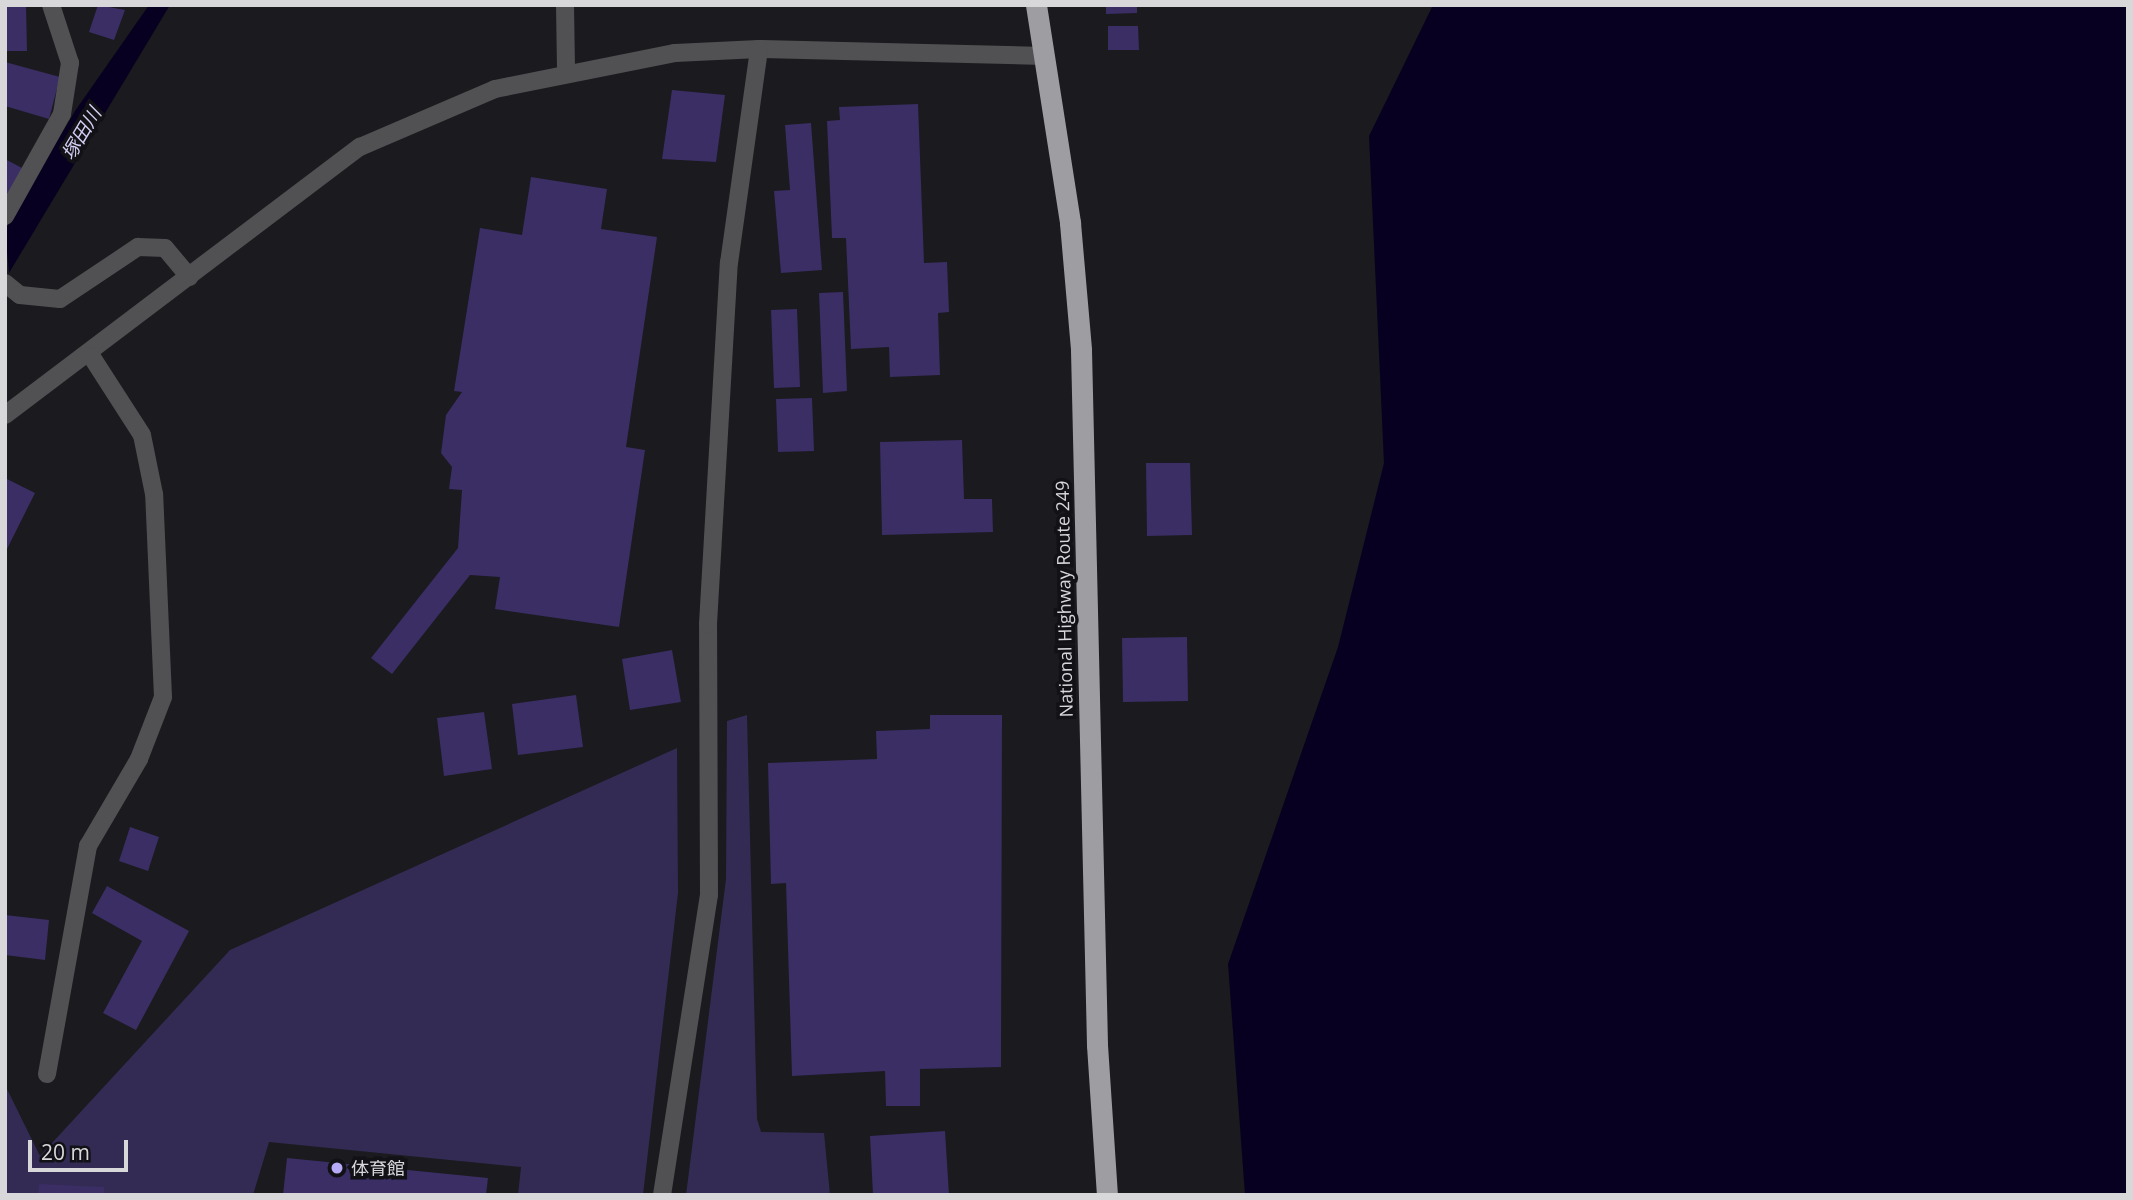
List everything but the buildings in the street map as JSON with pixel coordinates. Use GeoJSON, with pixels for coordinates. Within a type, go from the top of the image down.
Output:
{"type":"FeatureCollection","features":[{"type":"Feature","properties":{"kind":"highway","name":"National Highway Route 249"},"geometry":{"type":"LineString","coordinates":[[1036,5],[1070,223],[1081,350],[1097,1045],[1107,1195]]}},
{"type":"Feature","properties":{"kind":"street"},"geometry":{"type":"LineString","coordinates":[[5,216],[62,114],[70,63],[51,5]]}},
{"type":"Feature","properties":{"kind":"street"},"geometry":{"type":"LineString","coordinates":[[565,5],[566,72]]}},
{"type":"Feature","properties":{"kind":"street"},"geometry":{"type":"LineString","coordinates":[[662,1195],[709,895],[708,624],[728,290],[760,49]]}},
{"type":"Feature","properties":{"kind":"street"},"geometry":{"type":"LineString","coordinates":[[5,415],[91,356],[189,277],[360,147],[495,89],[566,72],[675,53],[760,49],[1044,57]]}},
{"type":"Feature","properties":{"kind":"street"},"geometry":{"type":"LineString","coordinates":[[5,283],[20,295],[60,299],[138,247],[165,248],[189,277]]}},
{"type":"Feature","properties":{"kind":"street"},"geometry":{"type":"LineString","coordinates":[[47,1074],[88,846],[139,759],[163,697],[154,494],[142,435],[91,356]]}},
{"type":"Feature","properties":{"kind":"shaded area"},"geometry":{"type":"Polygon","coordinates":[[[747,715],[757,1119],[761,1132],[824,1133],[830,1195],[686,1195],[726,879],[727,721],[747,715]]]}},
{"type":"Feature","properties":{"kind":"shaded area"},"geometry":{"type":"Polygon","coordinates":[[[677,748],[678,893],[643,1195],[518,1195],[521,1167],[269,1142],[253,1195],[5,1195],[5,1085],[40,1156],[230,950],[677,748]]]}},
{"type":"Feature","properties":{"kind":"water","name":"塚田川"},"geometry":{"type":"Polygon","coordinates":[[[149,5],[170,5],[9,273],[5,230],[75,111],[149,5]]]}},
{"type":"Feature","properties":{"kind":"water"},"geometry":{"type":"Polygon","coordinates":[[[1433,5],[2128,5],[2128,1195],[1245,1195],[1228,964],[1338,647],[1384,463],[1369,136],[1433,5]]]}},
{"type":"Feature","properties":{"kind":"place","name":"体育館"},"geometry":{"type":"Point","coordinates":[337,1168]}}]}
